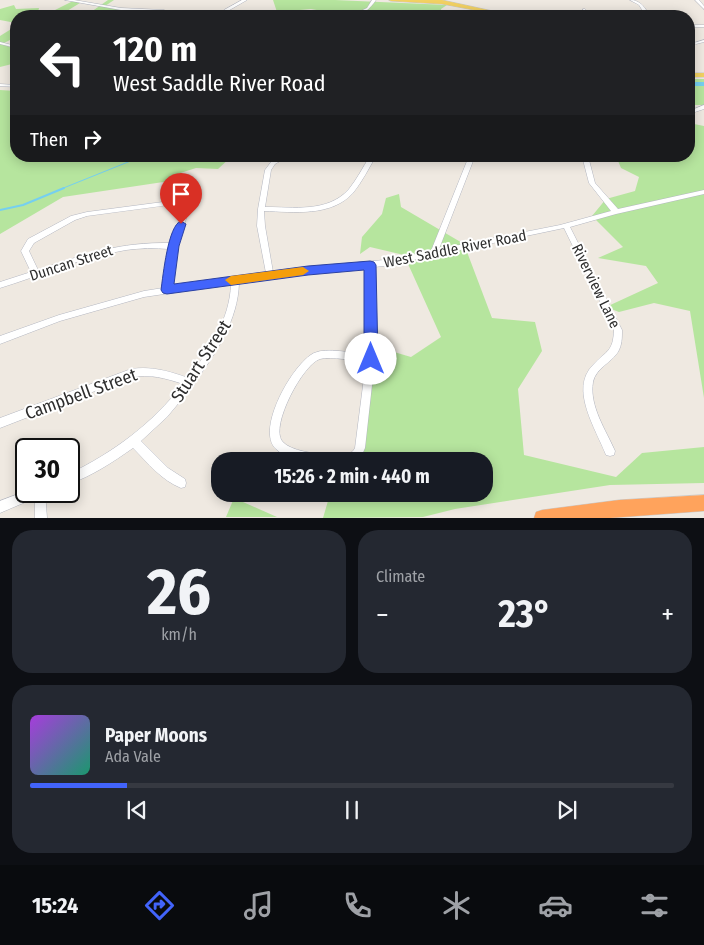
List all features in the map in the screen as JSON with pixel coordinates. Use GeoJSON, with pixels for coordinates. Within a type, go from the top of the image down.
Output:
{"type":"FeatureCollection","features":[{"type":"Feature","properties":{"kind":"highway"},"geometry":{"type":"LineString","coordinates":[[542,518],[620,508],[704,503]]}},
{"type":"Feature","properties":{"kind":"main road"},"geometry":{"type":"LineString","coordinates":[[391,0],[442,1],[485,10]]}},
{"type":"Feature","properties":{"kind":"street"},"geometry":{"type":"LineString","coordinates":[[67,0],[117,8],[148,10]]}},
{"type":"Feature","properties":{"kind":"street"},"geometry":{"type":"LineString","coordinates":[[227,10],[245,0]]}},
{"type":"Feature","properties":{"kind":"street"},"geometry":{"type":"LineString","coordinates":[[366,10],[374,0]]}},
{"type":"Feature","properties":{"kind":"street"},"geometry":{"type":"LineString","coordinates":[[632,0],[640,4],[644,10]]}},
{"type":"Feature","properties":{"kind":"street"},"geometry":{"type":"LineString","coordinates":[[697,0],[704,8]]}},
{"type":"Feature","properties":{"kind":"street"},"geometry":{"type":"LineString","coordinates":[[696,43],[704,42]]}},
{"type":"Feature","properties":{"kind":"street"},"geometry":{"type":"LineString","coordinates":[[695,110],[704,107]]}},
{"type":"Feature","properties":{"kind":"street"},"geometry":{"type":"LineString","coordinates":[[270,275],[261,226],[261,209],[268,170],[275,162]]}},
{"type":"Feature","properties":{"kind":"street"},"geometry":{"type":"LineString","coordinates":[[261,209],[310,209],[339,201],[351,191],[369,162]]}},
{"type":"Feature","properties":{"kind":"street"},"geometry":{"type":"LineString","coordinates":[[434,253],[470,162]]}},
{"type":"Feature","properties":{"kind":"street"},"geometry":{"type":"LineString","coordinates":[[587,162],[592,183],[616,212]]}},
{"type":"Feature","properties":{"kind":"street","name":"West Saddle River Road"},"geometry":{"type":"LineString","coordinates":[[0,340],[90,307],[167,290],[270,275],[370,265],[566,226],[616,212],[704,192]]}},
{"type":"Feature","properties":{"kind":"street"},"geometry":{"type":"LineString","coordinates":[[36,274],[25,251],[28,244],[65,221],[88,214],[174,202],[182,204],[186,210],[173,246],[167,290]]}},
{"type":"Feature","properties":{"kind":"street","name":"Riverview Lane"},"geometry":{"type":"LineString","coordinates":[[566,226],[618,330],[616,352],[598,364],[592,372],[588,386],[591,405],[610,451]]}},
{"type":"Feature","properties":{"kind":"street","name":"Duncan Street"},"geometry":{"type":"LineString","coordinates":[[0,285],[109,249],[135,245],[173,246]]}},
{"type":"Feature","properties":{"kind":"street"},"geometry":{"type":"LineString","coordinates":[[358,452],[371,359],[370,265]]}},
{"type":"Feature","properties":{"kind":"street","name":"Stuart Street"},"geometry":{"type":"LineString","coordinates":[[80,473],[134,442],[172,407],[190,383],[230,319],[236,296],[235,280]]}},
{"type":"Feature","properties":{"kind":"street"},"geometry":{"type":"LineString","coordinates":[[291,452],[283,450],[275,441],[273,435],[275,420],[282,402],[305,363],[317,356],[371,359]]}},
{"type":"Feature","properties":{"kind":"street","name":"Campbell Street"},"geometry":{"type":"LineString","coordinates":[[0,423],[131,373],[142,371],[159,372],[190,383]]}},
{"type":"Feature","properties":{"kind":"street"},"geometry":{"type":"LineString","coordinates":[[134,442],[164,472],[181,483]]}},
{"type":"Feature","properties":{"kind":"street"},"geometry":{"type":"LineString","coordinates":[[0,507],[15,501]]}},
{"type":"Feature","properties":{"kind":"street"},"geometry":{"type":"LineString","coordinates":[[40,503],[41,518]]}},
{"type":"Feature","properties":{"kind":"green space"},"geometry":{"type":"Polygon","coordinates":[[[108,0],[114,0],[105,6],[123,9],[121,10],[94,10],[108,0]]]}},
{"type":"Feature","properties":{"kind":"green space"},"geometry":{"type":"Polygon","coordinates":[[[273,0],[335,0],[447,5],[441,10],[276,10],[273,0]]]}},
{"type":"Feature","properties":{"kind":"green space"},"geometry":{"type":"Polygon","coordinates":[[[73,1],[80,3],[69,10],[55,10],[73,1]]]}},
{"type":"Feature","properties":{"kind":"green space"},"geometry":{"type":"Polygon","coordinates":[[[14,5],[16,9],[39,8],[38,10],[10,10],[10,22],[0,20],[0,9],[14,5]]]}},
{"type":"Feature","properties":{"kind":"green space"},"geometry":{"type":"Polygon","coordinates":[[[10,30],[10,40],[2,44],[10,47],[10,64],[0,67],[0,36],[10,30]]]}},
{"type":"Feature","properties":{"kind":"green space"},"geometry":{"type":"Polygon","coordinates":[[[695,79],[704,79],[704,105],[695,105],[695,79]]]}},
{"type":"Feature","properties":{"kind":"green space"},"geometry":{"type":"Polygon","coordinates":[[[0,90],[10,91],[10,162],[226,162],[218,169],[196,168],[171,176],[170,181],[63,197],[0,234],[0,90]]]}},
{"type":"Feature","properties":{"kind":"green space"},"geometry":{"type":"Polygon","coordinates":[[[695,124],[704,126],[704,398],[690,311],[654,303],[619,312],[606,307],[658,283],[646,266],[598,258],[623,247],[592,216],[606,199],[635,191],[639,177],[621,168],[618,162],[695,162],[695,124]]]}},
{"type":"Feature","properties":{"kind":"green space"},"geometry":{"type":"Polygon","coordinates":[[[399,194],[401,207],[464,244],[492,318],[535,322],[542,351],[518,389],[524,455],[616,477],[642,453],[704,447],[704,483],[610,485],[455,509],[423,517],[323,518],[328,502],[493,502],[493,452],[362,452],[377,347],[411,357],[441,337],[404,255],[370,247],[360,254],[362,237],[382,214],[386,198],[399,194]]]}},
{"type":"Feature","properties":{"kind":"green space"},"geometry":{"type":"Polygon","coordinates":[[[232,502],[243,502],[277,517],[226,517],[232,502]]]}},
{"type":"Feature","properties":{"kind":"waterway"},"geometry":{"type":"LineString","coordinates":[[695,84],[704,84]]}},
{"type":"Feature","properties":{"kind":"waterway"},"geometry":{"type":"LineString","coordinates":[[61,189],[128,162]]}},
{"type":"Feature","properties":{"kind":"waterway"},"geometry":{"type":"LineString","coordinates":[[0,210],[23,205],[64,188]]}},
{"type":"Feature","properties":{"kind":"slow traffic"},"geometry":{"type":"LineString","coordinates":[[231,280],[303,271]]}},
{"type":"Feature","properties":{"kind":"route"},"geometry":{"type":"LineString","coordinates":[[181,224],[173,246],[167,290],[308,270],[370,265],[371,359]]}}]}
